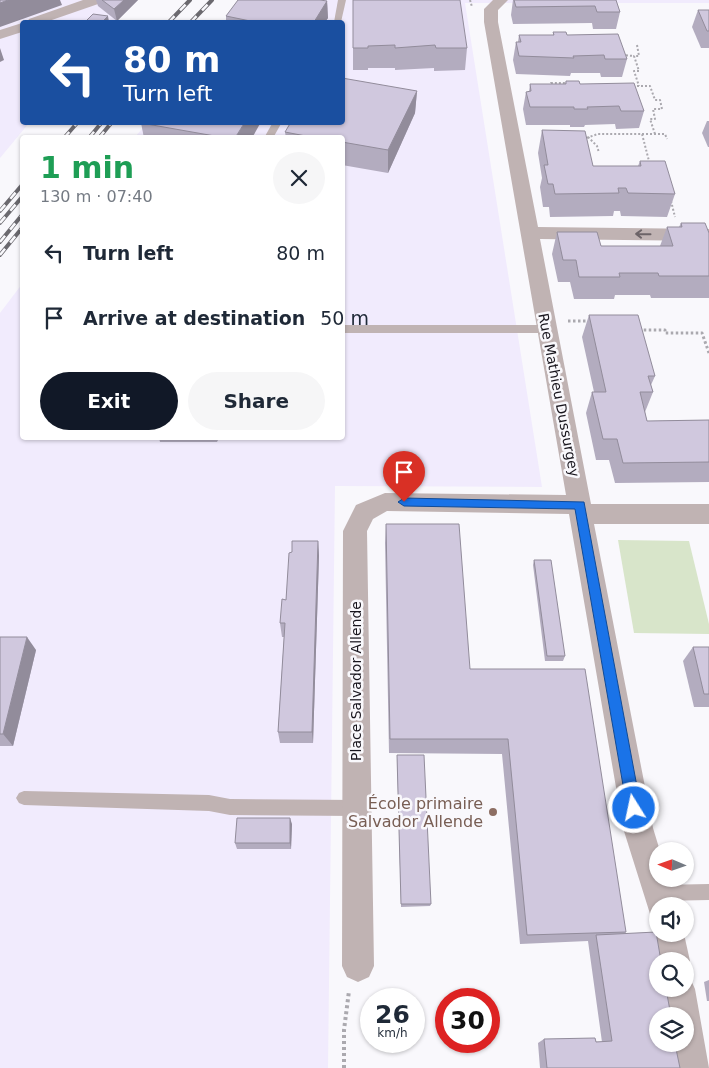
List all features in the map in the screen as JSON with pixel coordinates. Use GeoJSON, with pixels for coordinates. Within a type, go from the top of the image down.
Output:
{"type":"FeatureCollection","features":[{"type":"Feature","properties":{"kind":"street"},"geometry":{"type":"LineString","coordinates":[[40,20],[96,0]]}},
{"type":"Feature","properties":{"kind":"street","name":"Rue Mathieu Dussurgey"},"geometry":{"type":"LineString","coordinates":[[497,1],[491,9],[490,22],[530,233],[556,325],[580,510],[638,828],[660,897]]}},
{"type":"Feature","properties":{"kind":"street"},"geometry":{"type":"LineString","coordinates":[[0,35],[20,28]]}},
{"type":"Feature","properties":{"kind":"street"},"geometry":{"type":"LineString","coordinates":[[530,233],[709,235]]}},
{"type":"Feature","properties":{"kind":"street","name":"Place Salvador Allende"},"geometry":{"type":"LineString","coordinates":[[358,966],[355,531],[364,512],[385,502],[709,514]]}},
{"type":"Feature","properties":{"kind":"street"},"geometry":{"type":"LineString","coordinates":[[690,1052],[693,1068]]}},
{"type":"Feature","properties":{"kind":"lane"},"geometry":{"type":"LineString","coordinates":[[338,20],[342,0]]}},
{"type":"Feature","properties":{"kind":"lane"},"geometry":{"type":"LineString","coordinates":[[345,329],[556,325]]}},
{"type":"Feature","properties":{"kind":"lane"},"geometry":{"type":"LineString","coordinates":[[24,798],[209,803],[230,807],[357,808]]}},
{"type":"Feature","properties":{"kind":"lane"},"geometry":{"type":"LineString","coordinates":[[679,897],[709,892]]}},
{"type":"Feature","properties":{"kind":"path"},"geometry":{"type":"LineString","coordinates":[[620,49],[622,56],[639,56],[637,45]]}},
{"type":"Feature","properties":{"kind":"path"},"geometry":{"type":"LineString","coordinates":[[634,56],[639,71],[634,71],[639,86]]}},
{"type":"Feature","properties":{"kind":"path"},"geometry":{"type":"LineString","coordinates":[[554,94],[551,83],[571,83],[572,89]]}},
{"type":"Feature","properties":{"kind":"path"},"geometry":{"type":"LineString","coordinates":[[630,86],[650,86],[655,100],[660,100],[662,109],[653,109],[655,118],[650,119],[655,134]]}},
{"type":"Feature","properties":{"kind":"path"},"geometry":{"type":"LineString","coordinates":[[578,140],[598,134],[665,134],[667,139]]}},
{"type":"Feature","properties":{"kind":"path"},"geometry":{"type":"LineString","coordinates":[[642,134],[651,166]]}},
{"type":"Feature","properties":{"kind":"path"},"geometry":{"type":"LineString","coordinates":[[588,137],[597,146],[599,153]]}},
{"type":"Feature","properties":{"kind":"path"},"geometry":{"type":"LineString","coordinates":[[670,197],[680,234]]}},
{"type":"Feature","properties":{"kind":"path"},"geometry":{"type":"LineString","coordinates":[[556,325],[592,321]]}},
{"type":"Feature","properties":{"kind":"path"},"geometry":{"type":"LineString","coordinates":[[638,321],[641,330],[702,333],[709,353]]}},
{"type":"Feature","properties":{"kind":"path"},"geometry":{"type":"LineString","coordinates":[[344,1068],[344,1030],[349,990],[358,974],[358,966]]}},
{"type":"Feature","properties":{"kind":"shaded area"},"geometry":{"type":"Polygon","coordinates":[[[0,0],[137,0],[117,20],[20,20],[20,125],[27,125],[0,158],[0,0]]]}},
{"type":"Feature","properties":{"kind":"shaded area"},"geometry":{"type":"Polygon","coordinates":[[[242,0],[709,0],[709,3],[465,3],[542,487],[335,486],[328,1068],[0,1068],[0,313],[20,287],[20,440],[345,440],[345,135],[137,135],[145,125],[345,125],[345,20],[226,20],[242,0]]]}},
{"type":"Feature","properties":{"kind":"green space"},"geometry":{"type":"Polygon","coordinates":[[[618,540],[689,541],[709,624],[709,634],[634,633],[618,540]]]}},
{"type":"Feature","properties":{"kind":"building"},"geometry":{"type":"Polygon","coordinates":[[[102,0],[124,0],[114,9],[102,0]]]}},
{"type":"Feature","properties":{"kind":"building"},"geometry":{"type":"Polygon","coordinates":[[[238,0],[327,1],[315,20],[245,20],[226,16],[238,0]]]}},
{"type":"Feature","properties":{"kind":"building"},"geometry":{"type":"Polygon","coordinates":[[[353,0],[460,0],[467,48],[436,48],[435,45],[395,48],[395,45],[353,48],[353,0]]]}},
{"type":"Feature","properties":{"kind":"building"},"geometry":{"type":"Polygon","coordinates":[[[514,0],[616,0],[620,12],[597,12],[595,6],[516,7],[514,0]]]}},
{"type":"Feature","properties":{"kind":"building"},"geometry":{"type":"Polygon","coordinates":[[[698,10],[709,10],[709,31],[707,31],[698,10]]]}},
{"type":"Feature","properties":{"kind":"building"},"geometry":{"type":"Polygon","coordinates":[[[93,14],[108,16],[104,20],[87,20],[93,14]]]}},
{"type":"Feature","properties":{"kind":"building"},"geometry":{"type":"Polygon","coordinates":[[[553,32],[566,32],[567,35],[618,34],[627,59],[605,59],[604,55],[573,56],[574,58],[519,56],[516,42],[521,42],[519,35],[554,35],[553,32]]]}},
{"type":"Feature","properties":{"kind":"building"},"geometry":{"type":"Polygon","coordinates":[[[345,79],[417,91],[388,150],[345,143],[345,135],[300,135],[285,132],[289,125],[345,125],[345,79]]]}},
{"type":"Feature","properties":{"kind":"building"},"geometry":{"type":"Polygon","coordinates":[[[566,81],[579,81],[580,84],[634,83],[644,111],[621,111],[619,106],[587,107],[588,109],[574,109],[574,107],[530,107],[526,92],[531,91],[530,84],[566,84],[566,81]]]}},
{"type":"Feature","properties":{"kind":"building"},"geometry":{"type":"Polygon","coordinates":[[[152,125],[243,125],[237,135],[209,135],[152,125]]]}},
{"type":"Feature","properties":{"kind":"building"},"geometry":{"type":"Polygon","coordinates":[[[542,130],[585,131],[593,166],[641,166],[640,161],[665,161],[675,194],[628,193],[626,188],[618,188],[619,193],[555,194],[553,184],[548,184],[544,165],[548,165],[542,130]]]}},
{"type":"Feature","properties":{"kind":"building"},"geometry":{"type":"Polygon","coordinates":[[[681,223],[705,223],[709,233],[709,276],[659,276],[658,273],[619,273],[620,277],[579,277],[576,260],[563,260],[557,232],[597,232],[601,246],[673,246],[667,227],[682,227],[681,223]]]}},
{"type":"Feature","properties":{"kind":"building"},"geometry":{"type":"Polygon","coordinates":[[[589,315],[638,315],[655,376],[648,376],[653,392],[640,392],[647,421],[709,420],[709,462],[623,463],[617,439],[603,439],[592,392],[606,392],[589,315]]]}},
{"type":"Feature","properties":{"kind":"building"},"geometry":{"type":"Polygon","coordinates":[[[386,524],[459,524],[470,669],[585,669],[626,932],[527,935],[508,739],[390,739],[386,524]]]}},
{"type":"Feature","properties":{"kind":"building"},"geometry":{"type":"Polygon","coordinates":[[[292,541],[318,541],[312,732],[278,732],[285,623],[280,623],[282,599],[286,600],[289,553],[292,552],[292,541]]]}},
{"type":"Feature","properties":{"kind":"building"},"geometry":{"type":"Polygon","coordinates":[[[534,560],[551,560],[565,656],[547,656],[534,560]]]}},
{"type":"Feature","properties":{"kind":"building"},"geometry":{"type":"Polygon","coordinates":[[[0,637],[27,637],[3,734],[0,734],[0,637]]]}},
{"type":"Feature","properties":{"kind":"building"},"geometry":{"type":"Polygon","coordinates":[[[693,647],[709,647],[709,694],[704,694],[693,647]]]}},
{"type":"Feature","properties":{"kind":"building"},"geometry":{"type":"Polygon","coordinates":[[[397,755],[424,755],[431,904],[401,904],[397,755]]]}},
{"type":"Feature","properties":{"kind":"building"},"geometry":{"type":"Polygon","coordinates":[[[237,818],[290,818],[290,843],[235,843],[237,818]]]}},
{"type":"Feature","properties":{"kind":"building"},"geometry":{"type":"Polygon","coordinates":[[[649,932],[649,942],[658,942],[659,952],[649,952],[649,997],[667,997],[669,1007],[649,1007],[649,1052],[677,1052],[680,1068],[547,1068],[544,1039],[595,1038],[596,1042],[612,1041],[596,935],[649,932]]]}},
{"type":"Feature","properties":{"kind":"railway"},"geometry":{"type":"LineString","coordinates":[[171,20],[190,0]]}},
{"type":"Feature","properties":{"kind":"railway"},"geometry":{"type":"LineString","coordinates":[[193,20],[212,0]]}},
{"type":"Feature","properties":{"kind":"railway"},"geometry":{"type":"LineString","coordinates":[[67,135],[75,125]]}},
{"type":"Feature","properties":{"kind":"railway"},"geometry":{"type":"LineString","coordinates":[[91,135],[100,125]]}},
{"type":"Feature","properties":{"kind":"railway"},"geometry":{"type":"LineString","coordinates":[[101,135],[110,125]]}},
{"type":"Feature","properties":{"kind":"railway"},"geometry":{"type":"LineString","coordinates":[[0,211],[20,187]]}},
{"type":"Feature","properties":{"kind":"railway"},"geometry":{"type":"LineString","coordinates":[[0,223],[20,199]]}},
{"type":"Feature","properties":{"kind":"railway"},"geometry":{"type":"LineString","coordinates":[[0,242],[20,217]]}},
{"type":"Feature","properties":{"kind":"railway"},"geometry":{"type":"LineString","coordinates":[[0,255],[20,230]]}},
{"type":"Feature","properties":{"kind":"place","name":"École primaire Salvador Allende"},"geometry":{"type":"Point","coordinates":[493,812]}},
{"type":"Feature","properties":{"kind":"route"},"geometry":{"type":"LineString","coordinates":[[404,502],[580,505],[634,808]]}}]}
